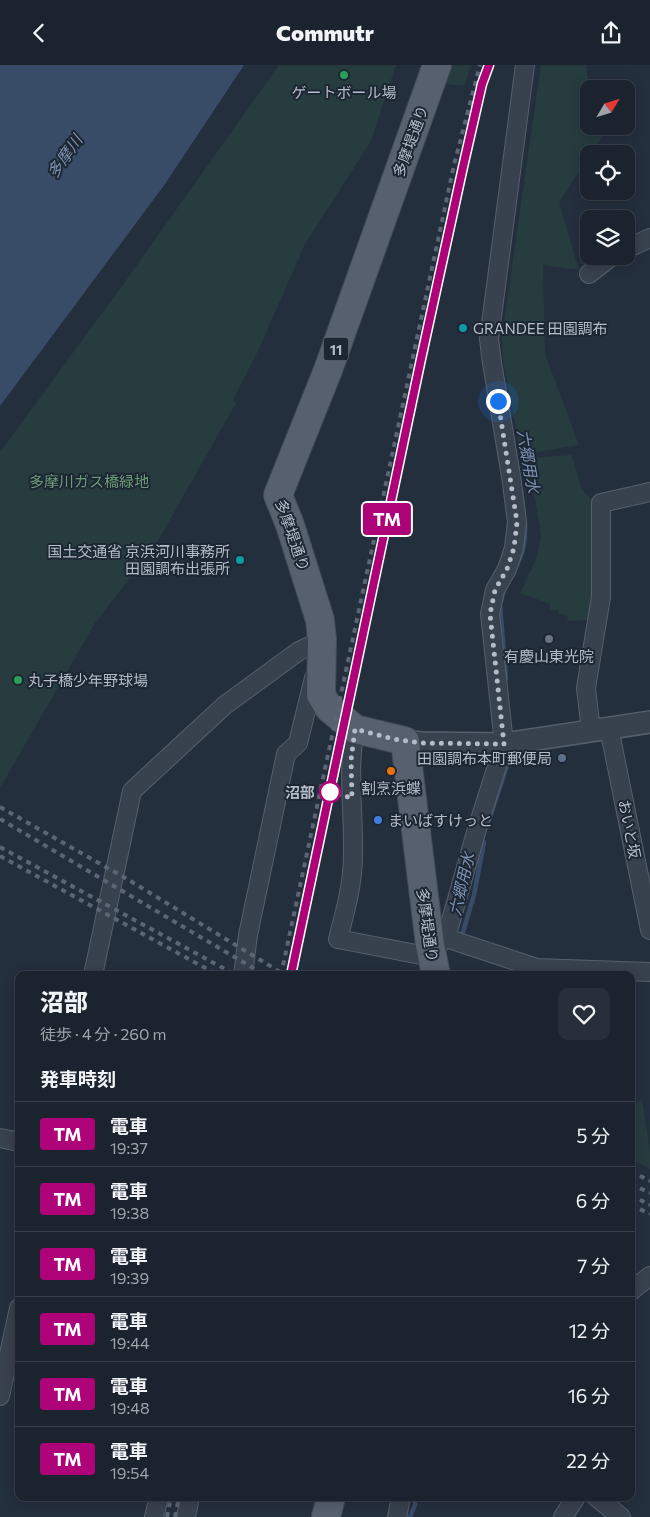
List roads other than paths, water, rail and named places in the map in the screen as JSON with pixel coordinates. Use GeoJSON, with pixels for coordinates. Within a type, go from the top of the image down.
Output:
{"type":"FeatureCollection","features":[{"type":"Feature","properties":{"kind":"main road","name":"多摩堤通り"},"geometry":{"type":"LineString","coordinates":[[437,65],[328,370],[279,491],[279,500],[290,525],[320,620],[322,640],[321,695],[330,708],[355,729],[405,741],[437,955]]}},
{"type":"Feature","properties":{"kind":"main road"},"geometry":{"type":"LineString","coordinates":[[326,1517],[330,1501]]}},
{"type":"Feature","properties":{"kind":"street"},"geometry":{"type":"LineString","coordinates":[[437,955],[504,744],[490,614],[495,590],[507,569],[514,548],[517,522],[492,363],[490,339],[525,65]]}},
{"type":"Feature","properties":{"kind":"street"},"geometry":{"type":"LineString","coordinates":[[635,245],[650,238]]}},
{"type":"Feature","properties":{"kind":"street"},"geometry":{"type":"LineString","coordinates":[[589,274],[600,265]]}},
{"type":"Feature","properties":{"kind":"street","name":"おいと坂"},"geometry":{"type":"LineString","coordinates":[[650,491],[601,503],[601,597],[586,688],[600,729],[650,930]]}},
{"type":"Feature","properties":{"kind":"street"},"geometry":{"type":"LineString","coordinates":[[94,971],[132,791],[225,705],[299,651],[322,640]]}},
{"type":"Feature","properties":{"kind":"street"},"geometry":{"type":"LineString","coordinates":[[244,971],[248,935],[286,754],[298,743],[314,678],[321,674]]}},
{"type":"Feature","properties":{"kind":"street"},"geometry":{"type":"LineString","coordinates":[[405,741],[421,743],[504,744],[650,722]]}},
{"type":"Feature","properties":{"kind":"street"},"geometry":{"type":"LineString","coordinates":[[355,729],[351,760],[353,857],[349,892],[338,939],[421,955],[437,955],[538,968],[622,971]]}},
{"type":"Feature","properties":{"kind":"street"},"geometry":{"type":"LineString","coordinates":[[635,971],[650,972]]}},
{"type":"Feature","properties":{"kind":"street"},"geometry":{"type":"LineString","coordinates":[[0,1138],[15,1141]]}},
{"type":"Feature","properties":{"kind":"street"},"geometry":{"type":"LineString","coordinates":[[635,1288],[650,1276]]}},
{"type":"Feature","properties":{"kind":"street"},"geometry":{"type":"LineString","coordinates":[[0,1396],[15,1328]]}},
{"type":"Feature","properties":{"kind":"street"},"geometry":{"type":"LineString","coordinates":[[154,1517],[158,1501]]}},
{"type":"Feature","properties":{"kind":"street"},"geometry":{"type":"LineString","coordinates":[[186,1517],[189,1501]]}},
{"type":"Feature","properties":{"kind":"street"},"geometry":{"type":"LineString","coordinates":[[397,1517],[400,1501]]}},
{"type":"Feature","properties":{"kind":"street"},"geometry":{"type":"LineString","coordinates":[[563,1517],[573,1501]]}},
{"type":"Feature","properties":{"kind":"street"},"geometry":{"type":"LineString","coordinates":[[601,1501],[621,1517]]}},
{"type":"Feature","properties":{"kind":"water","name":"多摩川"},"geometry":{"type":"Polygon","coordinates":[[[0,65],[244,65],[165,184],[0,406],[0,65]]]}},
{"type":"Feature","properties":{"kind":"waterway","name":"六郷用水"},"geometry":{"type":"LineString","coordinates":[[521,490],[524,514]]}},
{"type":"Feature","properties":{"kind":"waterway","name":"六郷用水"},"geometry":{"type":"LineString","coordinates":[[516,567],[524,545],[525,522]]}},
{"type":"Feature","properties":{"kind":"waterway","name":"六郷用水"},"geometry":{"type":"LineString","coordinates":[[505,587],[500,605],[506,679]]}},
{"type":"Feature","properties":{"kind":"waterway","name":"六郷用水"},"geometry":{"type":"LineString","coordinates":[[489,820],[511,754]]}},
{"type":"Feature","properties":{"kind":"waterway","name":"六郷用水"},"geometry":{"type":"LineString","coordinates":[[463,932],[474,895],[484,842]]}},
{"type":"Feature","properties":{"kind":"waterway"},"geometry":{"type":"LineString","coordinates":[[410,1517],[416,1501]]}},
{"type":"Feature","properties":{"kind":"railway"},"geometry":{"type":"LineString","coordinates":[[282,971],[454,165],[480,65]]}},
{"type":"Feature","properties":{"kind":"railway"},"geometry":{"type":"LineString","coordinates":[[292,971],[417,378],[482,84],[489,65]]}},
{"type":"Feature","properties":{"kind":"railway"},"geometry":{"type":"LineString","coordinates":[[0,807],[127,879],[278,971]]}},
{"type":"Feature","properties":{"kind":"railway"},"geometry":{"type":"LineString","coordinates":[[0,819],[258,971]]}},
{"type":"Feature","properties":{"kind":"railway"},"geometry":{"type":"LineString","coordinates":[[0,847],[229,971]]}},
{"type":"Feature","properties":{"kind":"railway"},"geometry":{"type":"LineString","coordinates":[[0,856],[211,971]]}},
{"type":"Feature","properties":{"kind":"railway"},"geometry":{"type":"LineString","coordinates":[[635,1173],[650,1181]]}},
{"type":"Feature","properties":{"kind":"railway"},"geometry":{"type":"LineString","coordinates":[[635,1186],[650,1193]]}},
{"type":"Feature","properties":{"kind":"railway"},"geometry":{"type":"LineString","coordinates":[[635,1197],[650,1205]]}},
{"type":"Feature","properties":{"kind":"railway"},"geometry":{"type":"LineString","coordinates":[[635,1207],[650,1214]]}},
{"type":"Feature","properties":{"kind":"railway"},"geometry":{"type":"LineString","coordinates":[[167,1517],[170,1501]]}},
{"type":"Feature","properties":{"kind":"railway"},"geometry":{"type":"LineString","coordinates":[[175,1517],[178,1501]]}},
{"type":"Feature","properties":{"kind":"train","name":"TM"},"geometry":{"type":"LineString","coordinates":[[292,971],[421,359],[482,84],[489,65]]}},
{"type":"Feature","properties":{"kind":"place","name":"ゲートボール場"},"geometry":{"type":"Point","coordinates":[344,75]}},
{"type":"Feature","properties":{"kind":"place","name":"GRANDEE 田園調布"},"geometry":{"type":"Point","coordinates":[463,328]}},
{"type":"Feature","properties":{"kind":"place","name":"国土交通省 京浜河川事務所 田園調布出張所"},"geometry":{"type":"Point","coordinates":[240,560]}},
{"type":"Feature","properties":{"kind":"place","name":"有慶山東光院"},"geometry":{"type":"Point","coordinates":[549,639]}},
{"type":"Feature","properties":{"kind":"place","name":"丸子橋少年野球場"},"geometry":{"type":"Point","coordinates":[18,680]}},
{"type":"Feature","properties":{"kind":"place","name":"田園調布本町郵便局"},"geometry":{"type":"Point","coordinates":[562,758]}},
{"type":"Feature","properties":{"kind":"place","name":"割烹浜蝶"},"geometry":{"type":"Point","coordinates":[391,771]}},
{"type":"Feature","properties":{"kind":"place","name":"沼部"},"geometry":{"type":"Point","coordinates":[330,792]}},
{"type":"Feature","properties":{"kind":"place","name":"まいばすけっと"},"geometry":{"type":"Point","coordinates":[378,820]}},
{"type":"Feature","properties":{"kind":"park label","name":"多摩川ガス橋緑地"},"geometry":{"type":"Point","coordinates":[89,481]}}]}
